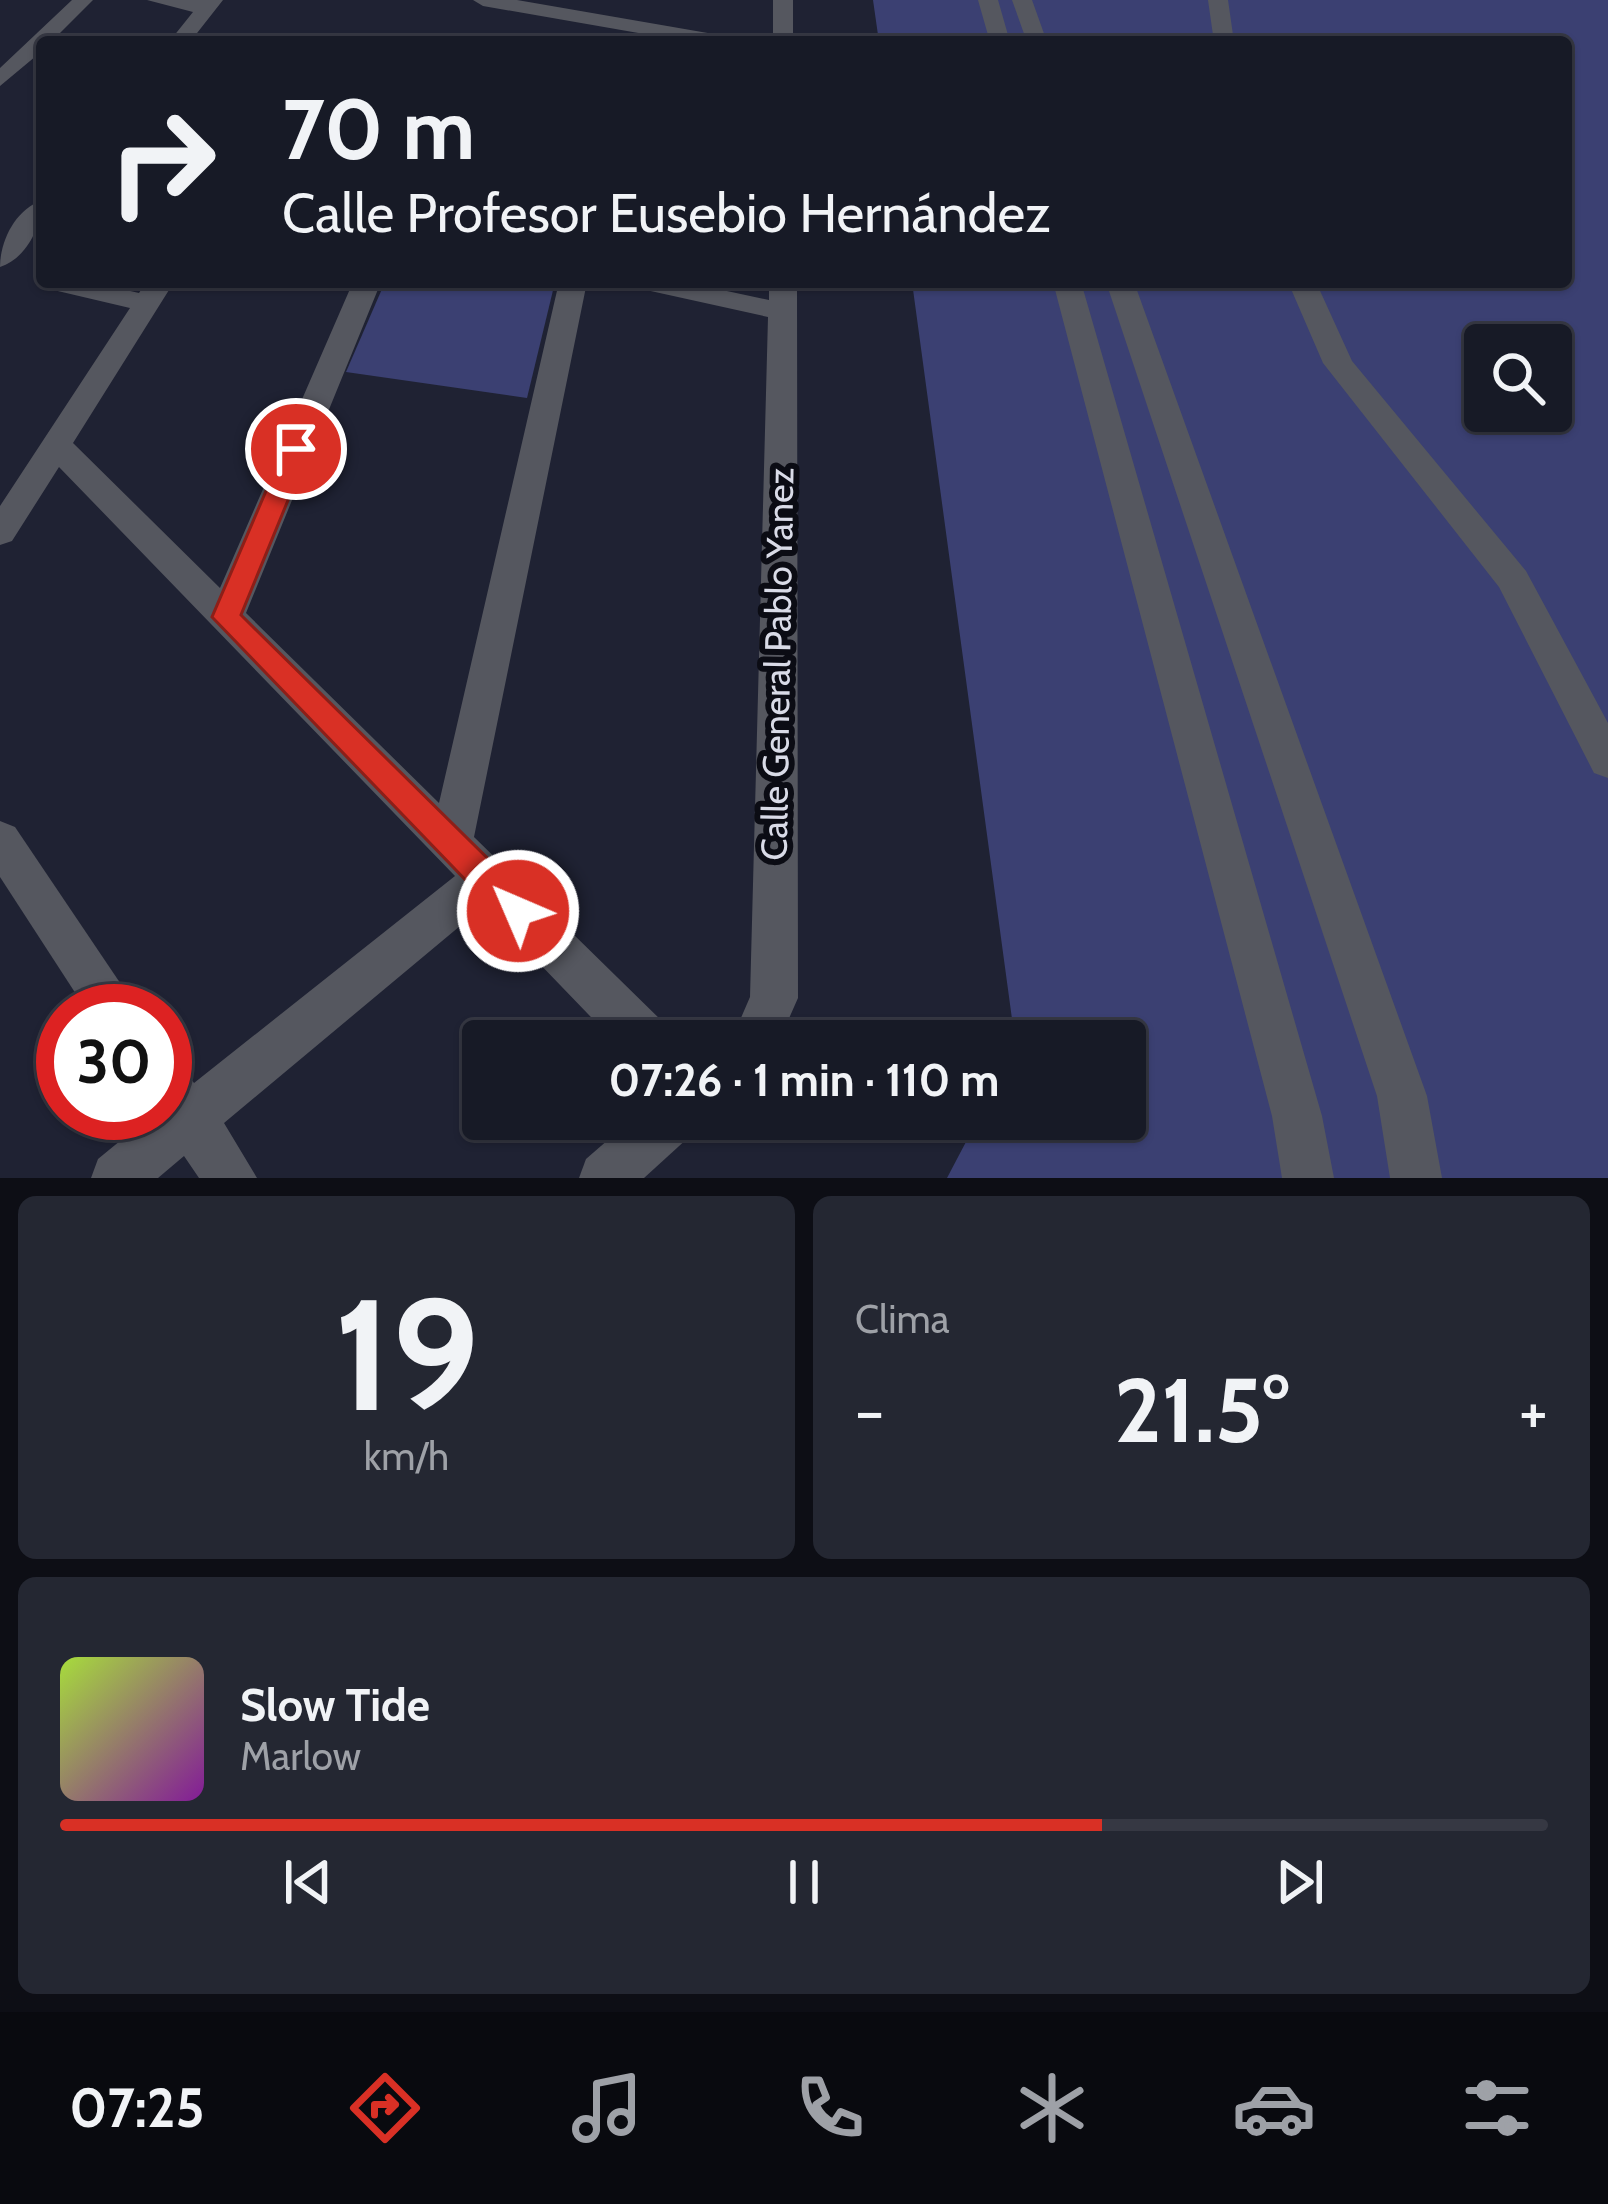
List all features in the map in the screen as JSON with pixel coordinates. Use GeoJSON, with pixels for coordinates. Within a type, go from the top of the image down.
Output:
{"type":"FeatureCollection","features":[{"type":"Feature","properties":{"kind":"street"},"geometry":{"type":"LineString","coordinates":[[46,36],[83,0]]}},
{"type":"Feature","properties":{"kind":"street"},"geometry":{"type":"LineString","coordinates":[[157,0],[210,4]]}},
{"type":"Feature","properties":{"kind":"street"},"geometry":{"type":"LineString","coordinates":[[640,27],[646,0]]}},
{"type":"Feature","properties":{"kind":"street"},"geometry":{"type":"LineString","coordinates":[[783,0],[783,36]]}},
{"type":"Feature","properties":{"kind":"street"},"geometry":{"type":"LineString","coordinates":[[988,0],[998,36]]}},
{"type":"Feature","properties":{"kind":"street"},"geometry":{"type":"LineString","coordinates":[[1022,0],[1035,36]]}},
{"type":"Feature","properties":{"kind":"street"},"geometry":{"type":"LineString","coordinates":[[1218,0],[1223,36]]}},
{"type":"Feature","properties":{"kind":"street"},"geometry":{"type":"LineString","coordinates":[[494,1],[691,36]]}},
{"type":"Feature","properties":{"kind":"street"},"geometry":{"type":"LineString","coordinates":[[183,36],[210,4]]}},
{"type":"Feature","properties":{"kind":"street"},"geometry":{"type":"LineString","coordinates":[[580,36],[586,18]]}},
{"type":"Feature","properties":{"kind":"street"},"geometry":{"type":"LineString","coordinates":[[0,80],[36,45]]}},
{"type":"Feature","properties":{"kind":"street"},"geometry":{"type":"LineString","coordinates":[[0,259],[36,215]]}},
{"type":"Feature","properties":{"kind":"street"},"geometry":{"type":"LineString","coordinates":[[0,269],[36,278]]}},
{"type":"Feature","properties":{"kind":"street"},"geometry":{"type":"LineString","coordinates":[[0,533],[153,292],[114,288]]}},
{"type":"Feature","properties":{"kind":"street"},"geometry":{"type":"LineString","coordinates":[[226,617],[364,288]]}},
{"type":"Feature","properties":{"kind":"street"},"geometry":{"type":"LineString","coordinates":[[451,845],[572,288]]}},
{"type":"Feature","properties":{"kind":"street"},"geometry":{"type":"LineString","coordinates":[[701,288],[782,297]]}},
{"type":"Feature","properties":{"kind":"street"},"geometry":{"type":"LineString","coordinates":[[1069,288],[1297,1116],[1308,1178]]}},
{"type":"Feature","properties":{"kind":"street"},"geometry":{"type":"LineString","coordinates":[[1122,288],[1402,1096],[1416,1178]]}},
{"type":"Feature","properties":{"kind":"street"},"geometry":{"type":"LineString","coordinates":[[1305,288],[1338,363],[1513,580],[1608,761]]}},
{"type":"Feature","properties":{"kind":"street","name":"Calle General Pablo Yanez"},"geometry":{"type":"LineString","coordinates":[[764,1020],[774,998],[782,297]]}},
{"type":"Feature","properties":{"kind":"street"},"geometry":{"type":"LineString","coordinates":[[57,446],[627,1020]]}},
{"type":"Feature","properties":{"kind":"street"},"geometry":{"type":"LineString","coordinates":[[0,840],[97,984]]}},
{"type":"Feature","properties":{"kind":"street"},"geometry":{"type":"LineString","coordinates":[[192,1091],[485,879]]}},
{"type":"Feature","properties":{"kind":"street"},"geometry":{"type":"LineString","coordinates":[[192,1123],[231,1178]]}},
{"type":"Feature","properties":{"kind":"street"},"geometry":{"type":"LineString","coordinates":[[117,1178],[147,1140]]}},
{"type":"Feature","properties":{"kind":"street"},"geometry":{"type":"LineString","coordinates":[[605,1178],[648,1140]]}},
{"type":"Feature","properties":{"kind":"shaded area"},"geometry":{"type":"Polygon","coordinates":[[[873,0],[1608,0],[1608,1178],[947,1178],[967,1140],[1146,1140],[1146,1020],[1012,1020],[913,288],[1572,288],[1572,36],[878,36],[873,0]]]}},
{"type":"Feature","properties":{"kind":"shaded area"},"geometry":{"type":"Polygon","coordinates":[[[382,288],[554,288],[527,398],[346,372],[382,288]]]}},
{"type":"Feature","properties":{"kind":"route"},"geometry":{"type":"LineString","coordinates":[[296,449],[226,617],[518,911]]}}]}
